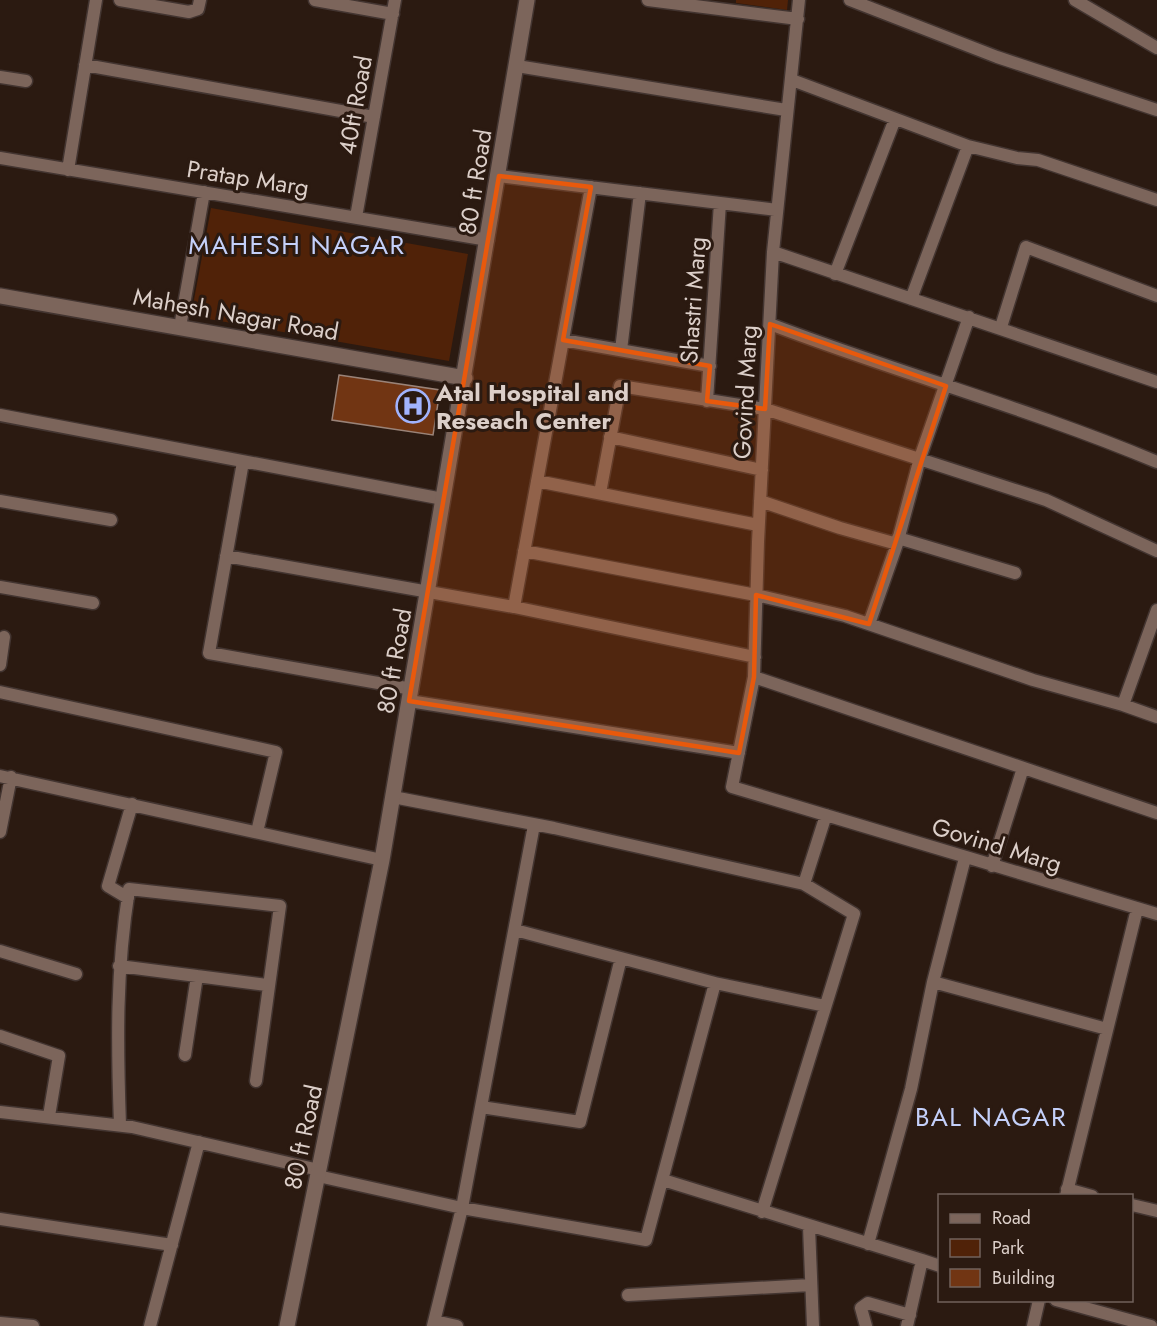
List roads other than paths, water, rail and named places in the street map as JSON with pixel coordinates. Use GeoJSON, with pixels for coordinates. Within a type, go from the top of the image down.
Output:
{"type":"FeatureCollection","features":[{"type":"Feature","properties":{"kind":"street"},"geometry":{"type":"LineString","coordinates":[[68,170],[96,0]]}},
{"type":"Feature","properties":{"kind":"street"},"geometry":{"type":"LineString","coordinates":[[120,0],[189,12],[198,9],[200,0]]}},
{"type":"Feature","properties":{"kind":"street"},"geometry":{"type":"LineString","coordinates":[[315,0],[393,14]]}},
{"type":"Feature","properties":{"kind":"street","name":"40ft Road"},"geometry":{"type":"LineString","coordinates":[[356,217],[395,0]]}},
{"type":"Feature","properties":{"kind":"street","name":"80 ft Road"},"geometry":{"type":"LineString","coordinates":[[287,1326],[382,860],[527,0]]}},
{"type":"Feature","properties":{"kind":"street"},"geometry":{"type":"LineString","coordinates":[[648,0],[798,19]]}},
{"type":"Feature","properties":{"kind":"street","name":"Govind Marg"},"geometry":{"type":"LineString","coordinates":[[800,0],[792,80],[786,110],[773,252],[758,525],[754,677],[732,787],[1157,914]]}},
{"type":"Feature","properties":{"kind":"street"},"geometry":{"type":"LineString","coordinates":[[850,0],[997,57],[1157,110]]}},
{"type":"Feature","properties":{"kind":"street"},"geometry":{"type":"LineString","coordinates":[[1076,0],[1157,48]]}},
{"type":"Feature","properties":{"kind":"street"},"geometry":{"type":"LineString","coordinates":[[85,65],[374,117]]}},
{"type":"Feature","properties":{"kind":"street"},"geometry":{"type":"LineString","coordinates":[[517,66],[786,110]]}},
{"type":"Feature","properties":{"kind":"street"},"geometry":{"type":"LineString","coordinates":[[0,76],[26,81]]}},
{"type":"Feature","properties":{"kind":"street"},"geometry":{"type":"LineString","coordinates":[[792,80],[968,146],[1017,158],[1038,160],[1157,200]]}},
{"type":"Feature","properties":{"kind":"street"},"geometry":{"type":"LineString","coordinates":[[835,274],[895,118]]}},
{"type":"Feature","properties":{"kind":"street"},"geometry":{"type":"LineString","coordinates":[[911,299],[968,146]]}},
{"type":"Feature","properties":{"kind":"street","name":"Pratap Marg"},"geometry":{"type":"LineString","coordinates":[[0,158],[488,240]]}},
{"type":"Feature","properties":{"kind":"street"},"geometry":{"type":"LineString","coordinates":[[499,176],[777,210]]}},
{"type":"Feature","properties":{"kind":"street"},"geometry":{"type":"LineString","coordinates":[[514,608],[591,187]]}},
{"type":"Feature","properties":{"kind":"street"},"geometry":{"type":"LineString","coordinates":[[180,327],[204,192]]}},
{"type":"Feature","properties":{"kind":"street"},"geometry":{"type":"LineString","coordinates":[[621,350],[640,193]]}},
{"type":"Feature","properties":{"kind":"street","name":"Shastri Marg"},"geometry":{"type":"LineString","coordinates":[[707,400],[720,203]]}},
{"type":"Feature","properties":{"kind":"street"},"geometry":{"type":"LineString","coordinates":[[1001,327],[1026,247],[1157,296]]}},
{"type":"Feature","properties":{"kind":"street"},"geometry":{"type":"LineString","coordinates":[[773,252],[911,299],[969,316],[1157,382]]}},
{"type":"Feature","properties":{"kind":"street","name":"Mahesh Nagar Road"},"geometry":{"type":"LineString","coordinates":[[0,296],[465,378]]}},
{"type":"Feature","properties":{"kind":"street"},"geometry":{"type":"LineString","coordinates":[[869,624],[897,541],[920,458],[969,316]]}},
{"type":"Feature","properties":{"kind":"street"},"geometry":{"type":"LineString","coordinates":[[770,324],[1061,424],[1157,462]]}},
{"type":"Feature","properties":{"kind":"street"},"geometry":{"type":"LineString","coordinates":[[563,340],[710,366]]}},
{"type":"Feature","properties":{"kind":"street"},"geometry":{"type":"LineString","coordinates":[[600,493],[620,386],[765,409],[1046,500],[1157,551]]}},
{"type":"Feature","properties":{"kind":"street"},"geometry":{"type":"LineString","coordinates":[[0,415],[443,499]]}},
{"type":"Feature","properties":{"kind":"street"},"geometry":{"type":"LineString","coordinates":[[610,437],[762,470]]}},
{"type":"Feature","properties":{"kind":"street"},"geometry":{"type":"LineString","coordinates":[[243,462],[209,653],[411,695],[739,753]]}},
{"type":"Feature","properties":{"kind":"street"},"geometry":{"type":"LineString","coordinates":[[537,481],[758,525]]}},
{"type":"Feature","properties":{"kind":"street"},"geometry":{"type":"LineString","coordinates":[[0,501],[111,520]]}},
{"type":"Feature","properties":{"kind":"street"},"geometry":{"type":"LineString","coordinates":[[760,501],[840,528],[1015,573]]}},
{"type":"Feature","properties":{"kind":"street"},"geometry":{"type":"LineString","coordinates":[[525,551],[756,595],[869,624],[1033,681],[1123,705],[1157,717]]}},
{"type":"Feature","properties":{"kind":"street"},"geometry":{"type":"LineString","coordinates":[[226,556],[514,608],[755,657]]}},
{"type":"Feature","properties":{"kind":"street"},"geometry":{"type":"LineString","coordinates":[[0,587],[93,603]]}},
{"type":"Feature","properties":{"kind":"street"},"geometry":{"type":"LineString","coordinates":[[1123,705],[1157,610]]}},
{"type":"Feature","properties":{"kind":"street"},"geometry":{"type":"LineString","coordinates":[[0,666],[4,637]]}},
{"type":"Feature","properties":{"kind":"street"},"geometry":{"type":"LineString","coordinates":[[754,677],[1157,813]]}},
{"type":"Feature","properties":{"kind":"street"},"geometry":{"type":"LineString","coordinates":[[0,692],[276,752],[257,832]]}},
{"type":"Feature","properties":{"kind":"street"},"geometry":{"type":"LineString","coordinates":[[992,866],[1023,768]]}},
{"type":"Feature","properties":{"kind":"street"},"geometry":{"type":"LineString","coordinates":[[0,832],[6,777],[382,860]]}},
{"type":"Feature","properties":{"kind":"street"},"geometry":{"type":"LineString","coordinates":[[393,797],[534,825],[804,884],[854,914],[762,1212]]}},
{"type":"Feature","properties":{"kind":"street"},"geometry":{"type":"LineString","coordinates":[[128,898],[108,886],[132,804]]}},
{"type":"Feature","properties":{"kind":"street"},"geometry":{"type":"LineString","coordinates":[[804,884],[826,815]]}},
{"type":"Feature","properties":{"kind":"street"},"geometry":{"type":"LineString","coordinates":[[457,1326],[434,1323],[462,1208],[534,825]]}},
{"type":"Feature","properties":{"kind":"street"},"geometry":{"type":"LineString","coordinates":[[868,1244],[911,1089],[933,982],[965,858]]}},
{"type":"Feature","properties":{"kind":"street"},"geometry":{"type":"LineString","coordinates":[[120,1125],[116,1033],[119,966],[129,889],[280,906],[267,985],[256,1081]]}},
{"type":"Feature","properties":{"kind":"street"},"geometry":{"type":"LineString","coordinates":[[1067,1192],[1137,909]]}},
{"type":"Feature","properties":{"kind":"street"},"geometry":{"type":"LineString","coordinates":[[515,930],[715,983],[825,1006]]}},
{"type":"Feature","properties":{"kind":"street"},"geometry":{"type":"LineString","coordinates":[[0,951],[76,974]]}},
{"type":"Feature","properties":{"kind":"street"},"geometry":{"type":"LineString","coordinates":[[481,1107],[580,1122],[621,958]]}},
{"type":"Feature","properties":{"kind":"street"},"geometry":{"type":"LineString","coordinates":[[119,966],[267,985]]}},
{"type":"Feature","properties":{"kind":"street"},"geometry":{"type":"LineString","coordinates":[[185,1056],[197,976]]}},
{"type":"Feature","properties":{"kind":"street"},"geometry":{"type":"LineString","coordinates":[[933,982],[1107,1029]]}},
{"type":"Feature","properties":{"kind":"street"},"geometry":{"type":"LineString","coordinates":[[0,1112],[120,1125],[199,1142],[462,1208],[646,1240],[715,983]]}},
{"type":"Feature","properties":{"kind":"street"},"geometry":{"type":"LineString","coordinates":[[0,1036],[59,1056],[49,1116]]}},
{"type":"Feature","properties":{"kind":"street"},"geometry":{"type":"LineString","coordinates":[[150,1326],[199,1142]]}},
{"type":"Feature","properties":{"kind":"street"},"geometry":{"type":"LineString","coordinates":[[663,1180],[938,1266]]}},
{"type":"Feature","properties":{"kind":"street"},"geometry":{"type":"LineString","coordinates":[[1133,1205],[1157,1211]]}},
{"type":"Feature","properties":{"kind":"street"},"geometry":{"type":"LineString","coordinates":[[0,1219],[172,1245]]}},
{"type":"Feature","properties":{"kind":"street"},"geometry":{"type":"LineString","coordinates":[[809,1227],[813,1326]]}},
{"type":"Feature","properties":{"kind":"street"},"geometry":{"type":"LineString","coordinates":[[866,1326],[861,1308],[867,1303],[908,1320],[922,1260]]}},
{"type":"Feature","properties":{"kind":"street"},"geometry":{"type":"LineString","coordinates":[[628,1295],[811,1285]]}},
{"type":"Feature","properties":{"kind":"street"},"geometry":{"type":"LineString","coordinates":[[1033,1326],[1039,1302]]}},
{"type":"Feature","properties":{"kind":"street"},"geometry":{"type":"LineString","coordinates":[[1063,1302],[1151,1326]]}},
{"type":"Feature","properties":{"kind":"street"},"geometry":{"type":"LineString","coordinates":[[0,1323],[33,1326]]}},
{"type":"Feature","properties":{"kind":"place","name":"Atal Hospital and Reseach Center"},"geometry":{"type":"Point","coordinates":[413,406]}},
{"type":"Feature","properties":{"kind":"district","name":"MAHESH NAGAR"},"geometry":{"type":"Point","coordinates":[297,245]}},
{"type":"Feature","properties":{"kind":"district","name":"BAL NAGAR"},"geometry":{"type":"Point","coordinates":[991,1117]}}]}
